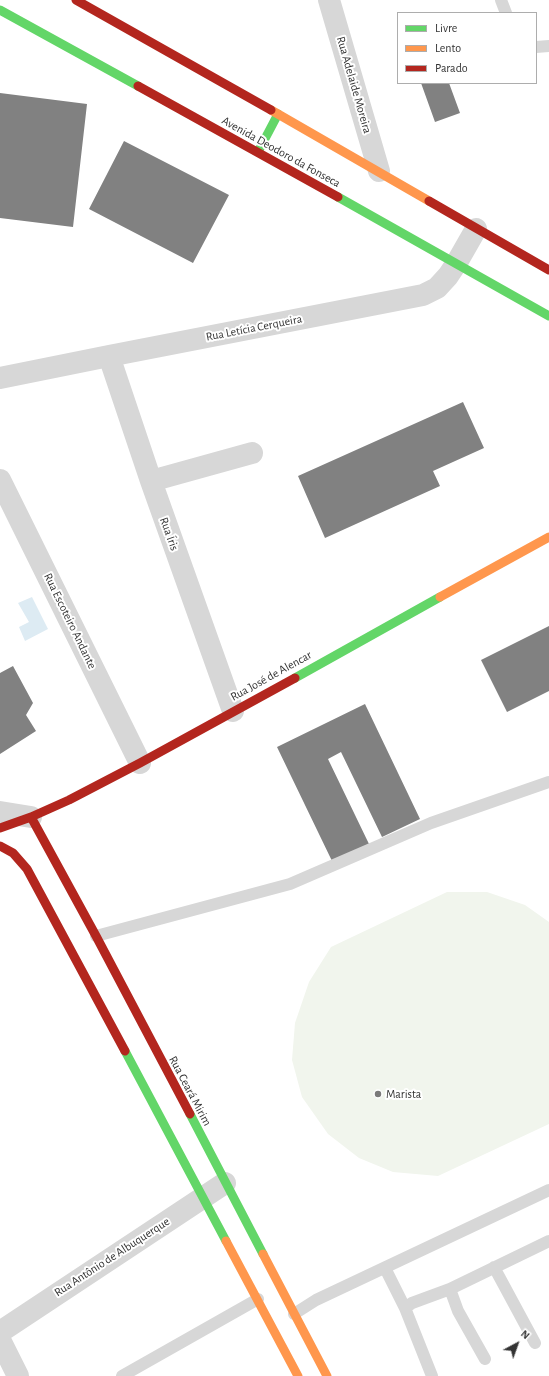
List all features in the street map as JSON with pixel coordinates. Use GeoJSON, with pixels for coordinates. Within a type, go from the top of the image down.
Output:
{"type":"FeatureCollection","features":[{"type":"Feature","properties":{"kind":"street"},"geometry":{"type":"LineString","coordinates":[[76,0],[379,170],[476,229],[549,270]]}},
{"type":"Feature","properties":{"kind":"street","name":"Rua Adelaide Moreira"},"geometry":{"type":"LineString","coordinates":[[329,0],[379,170]]}},
{"type":"Feature","properties":{"kind":"street","name":"Avenida Deodoro da Fonseca"},"geometry":{"type":"LineString","coordinates":[[0,10],[258,152],[549,316]]}},
{"type":"Feature","properties":{"kind":"street"},"geometry":{"type":"LineString","coordinates":[[258,152],[278,114]]}},
{"type":"Feature","properties":{"kind":"street","name":"Rua Letícia Cerqueira"},"geometry":{"type":"LineString","coordinates":[[0,378],[423,295],[437,288],[442,283],[456,264],[476,229]]}},
{"type":"Feature","properties":{"kind":"street","name":"Rua Íris"},"geometry":{"type":"LineString","coordinates":[[109,356],[151,482],[233,711]]}},
{"type":"Feature","properties":{"kind":"street"},"geometry":{"type":"LineString","coordinates":[[151,482],[252,453]]}},
{"type":"Feature","properties":{"kind":"street","name":"Rua Escoteiro Andante"},"geometry":{"type":"LineString","coordinates":[[0,480],[140,763]]}},
{"type":"Feature","properties":{"kind":"street","name":"Rua José de Alencar"},"geometry":{"type":"LineString","coordinates":[[0,828],[31,817],[69,800],[140,763],[549,537]]}},
{"type":"Feature","properties":{"kind":"street"},"geometry":{"type":"LineString","coordinates":[[0,812],[31,817]]}},
{"type":"Feature","properties":{"kind":"street","name":"Rua Ceará Mirim"},"geometry":{"type":"LineString","coordinates":[[31,817],[96,936],[327,1376]]}},
{"type":"Feature","properties":{"kind":"street"},"geometry":{"type":"LineString","coordinates":[[0,846],[13,853],[27,869],[37,886],[258,1298],[298,1376]]}},
{"type":"Feature","properties":{"kind":"street","name":"Rua Antônio de Albuquerque"},"geometry":{"type":"LineString","coordinates":[[0,1332],[225,1183]]}},
{"type":"Feature","properties":{"kind":"street"},"geometry":{"type":"LineString","coordinates":[[0,1340],[18,1376]]}},
{"type":"Feature","properties":{"kind":"lane"},"geometry":{"type":"LineString","coordinates":[[501,0],[506,12]]}},
{"type":"Feature","properties":{"kind":"lane"},"geometry":{"type":"LineString","coordinates":[[537,47],[549,46]]}},
{"type":"Feature","properties":{"kind":"lane"},"geometry":{"type":"LineString","coordinates":[[96,936],[290,884],[431,824],[549,782]]}},
{"type":"Feature","properties":{"kind":"lane"},"geometry":{"type":"LineString","coordinates":[[294,1314],[316,1300],[549,1190]]}},
{"type":"Feature","properties":{"kind":"lane"},"geometry":{"type":"LineString","coordinates":[[406,1308],[412,1303],[450,1288],[549,1241]]}},
{"type":"Feature","properties":{"kind":"lane"},"geometry":{"type":"LineString","coordinates":[[494,1267],[535,1343]]}},
{"type":"Feature","properties":{"kind":"lane"},"geometry":{"type":"LineString","coordinates":[[385,1268],[406,1308],[432,1376]]}},
{"type":"Feature","properties":{"kind":"lane"},"geometry":{"type":"LineString","coordinates":[[450,1288],[458,1312],[485,1359]]}},
{"type":"Feature","properties":{"kind":"lane"},"geometry":{"type":"LineString","coordinates":[[122,1376],[258,1298]]}},
{"type":"Feature","properties":{"kind":"shaded area"},"geometry":{"type":"Polygon","coordinates":[[[32,597],[48,629],[25,641],[19,627],[29,622],[18,603],[32,597]]]}},
{"type":"Feature","properties":{"kind":"shaded area"},"geometry":{"type":"Polygon","coordinates":[[[447,892],[487,892],[525,905],[549,922],[549,1124],[438,1176],[393,1172],[359,1158],[328,1134],[302,1097],[292,1060],[295,1023],[309,982],[331,947],[447,892]]]}},
{"type":"Feature","properties":{"kind":"building"},"geometry":{"type":"Polygon","coordinates":[[[421,84],[449,84],[460,113],[435,122],[421,84]]]}},
{"type":"Feature","properties":{"kind":"building"},"geometry":{"type":"Polygon","coordinates":[[[0,93],[87,104],[73,227],[0,218],[0,93]]]}},
{"type":"Feature","properties":{"kind":"building"},"geometry":{"type":"Polygon","coordinates":[[[124,141],[229,195],[193,263],[89,209],[124,141]]]}},
{"type":"Feature","properties":{"kind":"building"},"geometry":{"type":"Polygon","coordinates":[[[463,402],[484,448],[433,471],[440,486],[325,538],[298,476],[463,402]]]}},
{"type":"Feature","properties":{"kind":"building"},"geometry":{"type":"Polygon","coordinates":[[[549,626],[549,691],[507,712],[481,660],[549,626]]]}},
{"type":"Feature","properties":{"kind":"building"},"geometry":{"type":"Polygon","coordinates":[[[13,666],[33,703],[26,715],[36,731],[0,754],[0,673],[13,666]]]}},
{"type":"Feature","properties":{"kind":"building"},"geometry":{"type":"Polygon","coordinates":[[[365,704],[420,819],[382,837],[341,752],[328,759],[369,844],[332,861],[277,747],[365,704]]]}},
{"type":"Feature","properties":{"kind":"traffic: fast"},"geometry":{"type":"LineString","coordinates":[[0,10],[138,86]]}},
{"type":"Feature","properties":{"kind":"traffic: fast"},"geometry":{"type":"LineString","coordinates":[[258,152],[278,114]]}},
{"type":"Feature","properties":{"kind":"traffic: fast"},"geometry":{"type":"LineString","coordinates":[[338,197],[549,316]]}},
{"type":"Feature","properties":{"kind":"traffic: fast"},"geometry":{"type":"LineString","coordinates":[[295,678],[440,597]]}},
{"type":"Feature","properties":{"kind":"traffic: fast"},"geometry":{"type":"LineString","coordinates":[[125,1051],[226,1241]]}},
{"type":"Feature","properties":{"kind":"traffic: fast"},"geometry":{"type":"LineString","coordinates":[[190,1114],[263,1254]]}},
{"type":"Feature","properties":{"kind":"traffic: slow"},"geometry":{"type":"LineString","coordinates":[[271,110],[429,201]]}},
{"type":"Feature","properties":{"kind":"traffic: slow"},"geometry":{"type":"LineString","coordinates":[[440,597],[549,537]]}},
{"type":"Feature","properties":{"kind":"traffic: slow"},"geometry":{"type":"LineString","coordinates":[[226,1241],[298,1376]]}},
{"type":"Feature","properties":{"kind":"traffic: slow"},"geometry":{"type":"LineString","coordinates":[[263,1254],[327,1376]]}},
{"type":"Feature","properties":{"kind":"traffic: jam"},"geometry":{"type":"LineString","coordinates":[[76,0],[271,110]]}},
{"type":"Feature","properties":{"kind":"traffic: jam"},"geometry":{"type":"LineString","coordinates":[[138,86],[338,197]]}},
{"type":"Feature","properties":{"kind":"traffic: jam"},"geometry":{"type":"LineString","coordinates":[[429,201],[549,270]]}},
{"type":"Feature","properties":{"kind":"traffic: jam"},"geometry":{"type":"LineString","coordinates":[[0,828],[31,817],[69,800],[295,678]]}},
{"type":"Feature","properties":{"kind":"traffic: jam"},"geometry":{"type":"LineString","coordinates":[[31,817],[190,1114]]}},
{"type":"Feature","properties":{"kind":"traffic: jam"},"geometry":{"type":"LineString","coordinates":[[0,846],[13,853],[27,869],[125,1051]]}},
{"type":"Feature","properties":{"kind":"place","name":"Marista"},"geometry":{"type":"Point","coordinates":[378,1094]}}]}
